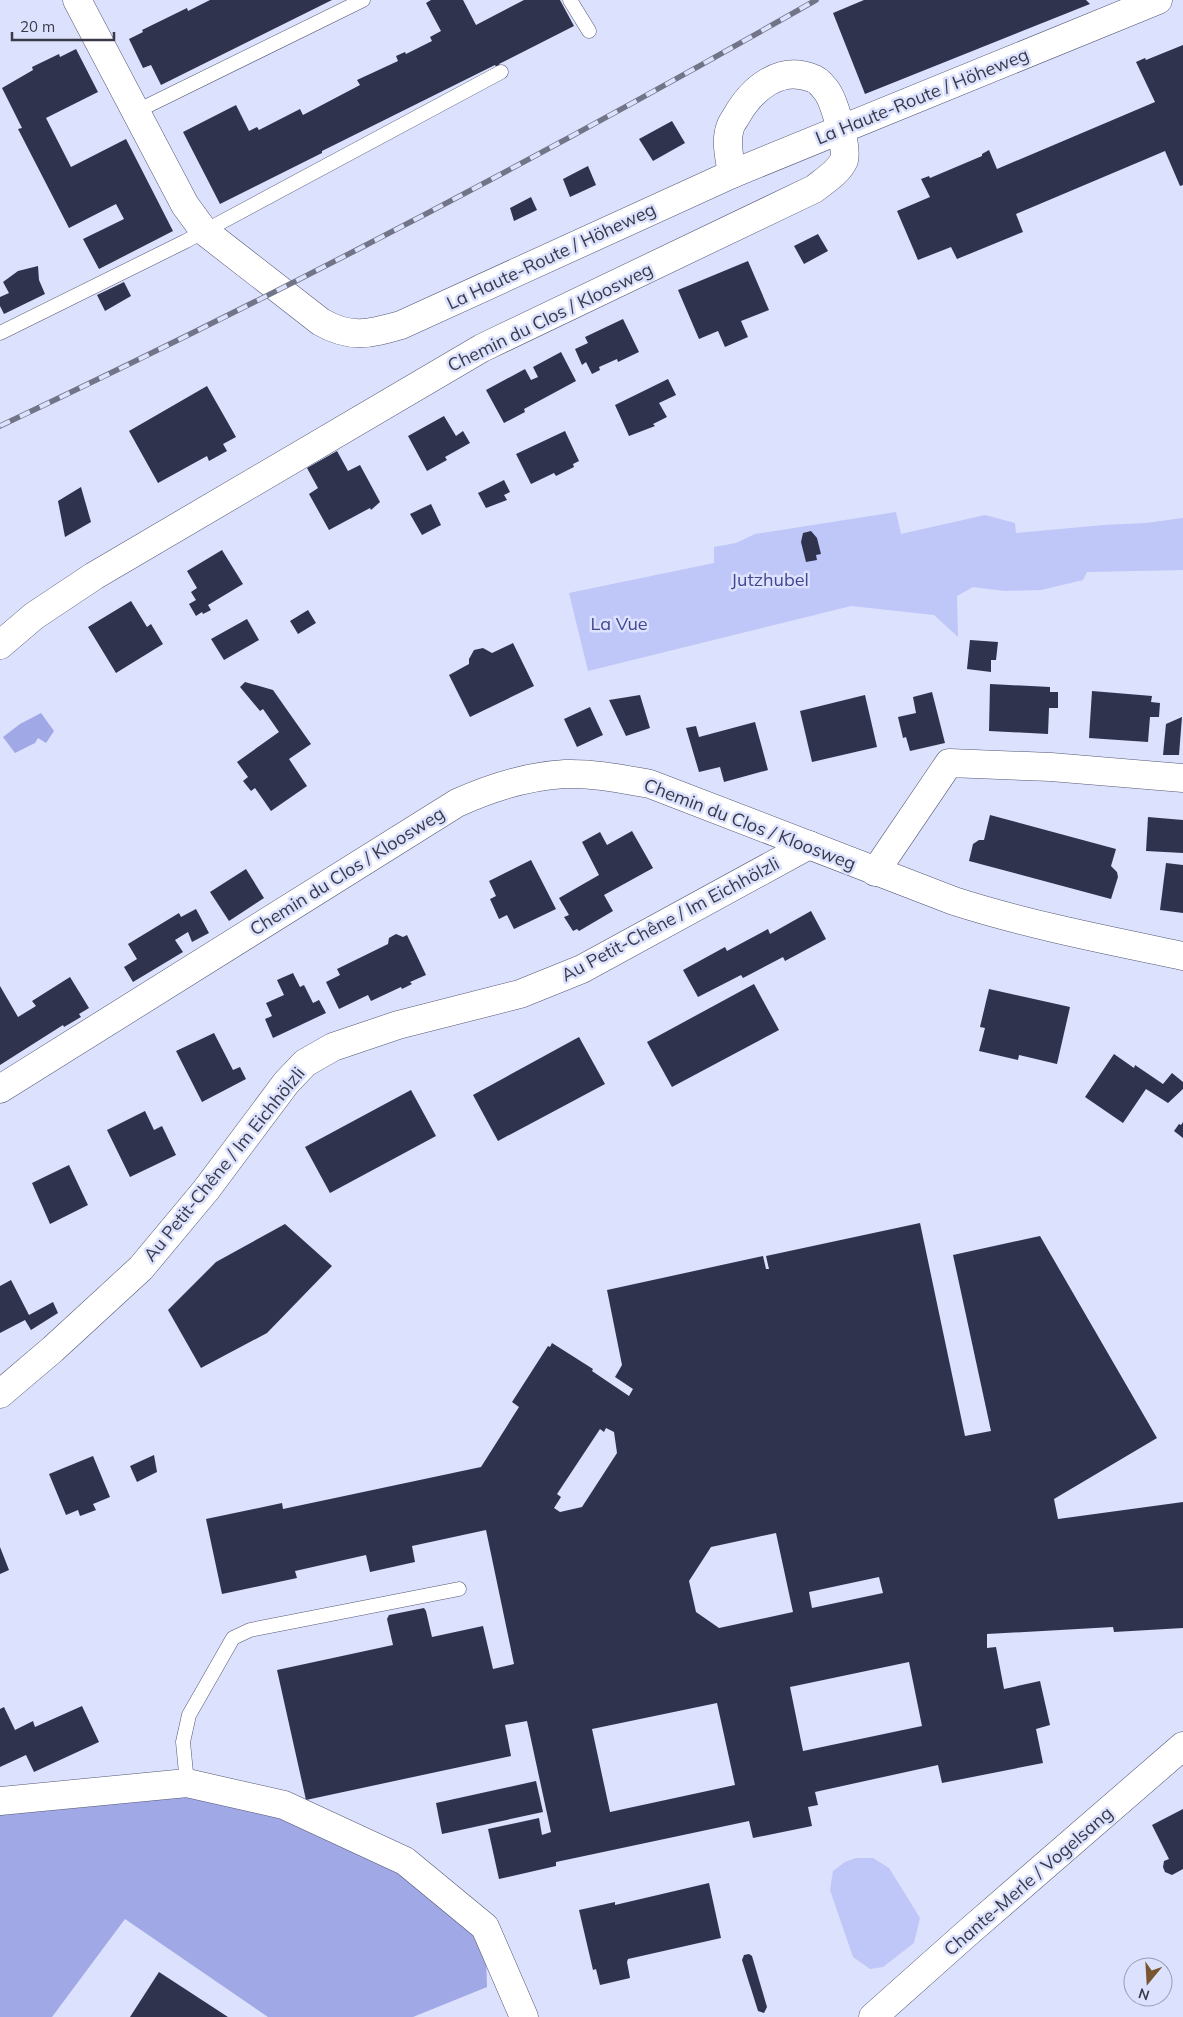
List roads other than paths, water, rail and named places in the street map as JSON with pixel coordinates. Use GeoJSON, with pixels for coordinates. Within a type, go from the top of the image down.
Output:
{"type":"FeatureCollection","features":[{"type":"Feature","properties":{"kind":"street","name":"La Haute-Route / Höheweg"},"geometry":{"type":"LineString","coordinates":[[77,0],[185,205],[204,231],[321,322],[350,334],[376,332],[400,325],[732,174],[1158,0]]}},
{"type":"Feature","properties":{"kind":"street","name":"Chemin du Clos / Kloosweg"},"geometry":{"type":"LineString","coordinates":[[0,645],[34,616],[94,576],[482,348],[814,190],[834,174],[844,159],[844,143],[827,91],[814,78],[796,74],[770,80],[759,86],[745,102],[729,128],[728,148],[732,174]]}},
{"type":"Feature","properties":{"kind":"street"},"geometry":{"type":"LineString","coordinates":[[875,872],[949,763],[1051,767],[1183,778]]}},
{"type":"Feature","properties":{"kind":"street","name":"Chemin du Clos / Kloosweg"},"geometry":{"type":"LineString","coordinates":[[0,1089],[441,813],[483,791],[565,774],[608,777],[650,784],[875,872],[999,916],[1183,956]]}},
{"type":"Feature","properties":{"kind":"street","name":"Au Petit-Chêne / Im Eichhölzli"},"geometry":{"type":"LineString","coordinates":[[0,1394],[53,1349],[141,1268],[171,1234],[286,1083],[305,1063],[333,1047],[398,1025],[520,994],[582,969],[809,845]]}},
{"type":"Feature","properties":{"kind":"street","name":"Chante-Merle / Vogelsang"},"geometry":{"type":"LineString","coordinates":[[873,2017],[1183,1746]]}},
{"type":"Feature","properties":{"kind":"street"},"geometry":{"type":"LineString","coordinates":[[0,1801],[187,1783],[284,1805],[405,1861],[485,1927],[524,2017]]}},
{"type":"Feature","properties":{"kind":"lane"},"geometry":{"type":"LineString","coordinates":[[137,111],[363,0]]}},
{"type":"Feature","properties":{"kind":"lane"},"geometry":{"type":"LineString","coordinates":[[570,0],[589,31]]}},
{"type":"Feature","properties":{"kind":"lane"},"geometry":{"type":"LineString","coordinates":[[0,333],[204,231],[501,72]]}},
{"type":"Feature","properties":{"kind":"lane"},"geometry":{"type":"LineString","coordinates":[[187,1783],[183,1742],[188,1715],[233,1638],[250,1630],[459,1589]]}},
{"type":"Feature","properties":{"kind":"railway"},"geometry":{"type":"LineString","coordinates":[[0,426],[207,326],[412,221],[716,57],[816,0]]}},
{"type":"Feature","properties":{"kind":"park label","name":"Jutzhubel"},"geometry":{"type":"Point","coordinates":[770,579]}},
{"type":"Feature","properties":{"kind":"park label","name":"La Vue"},"geometry":{"type":"Point","coordinates":[619,623]}}]}
